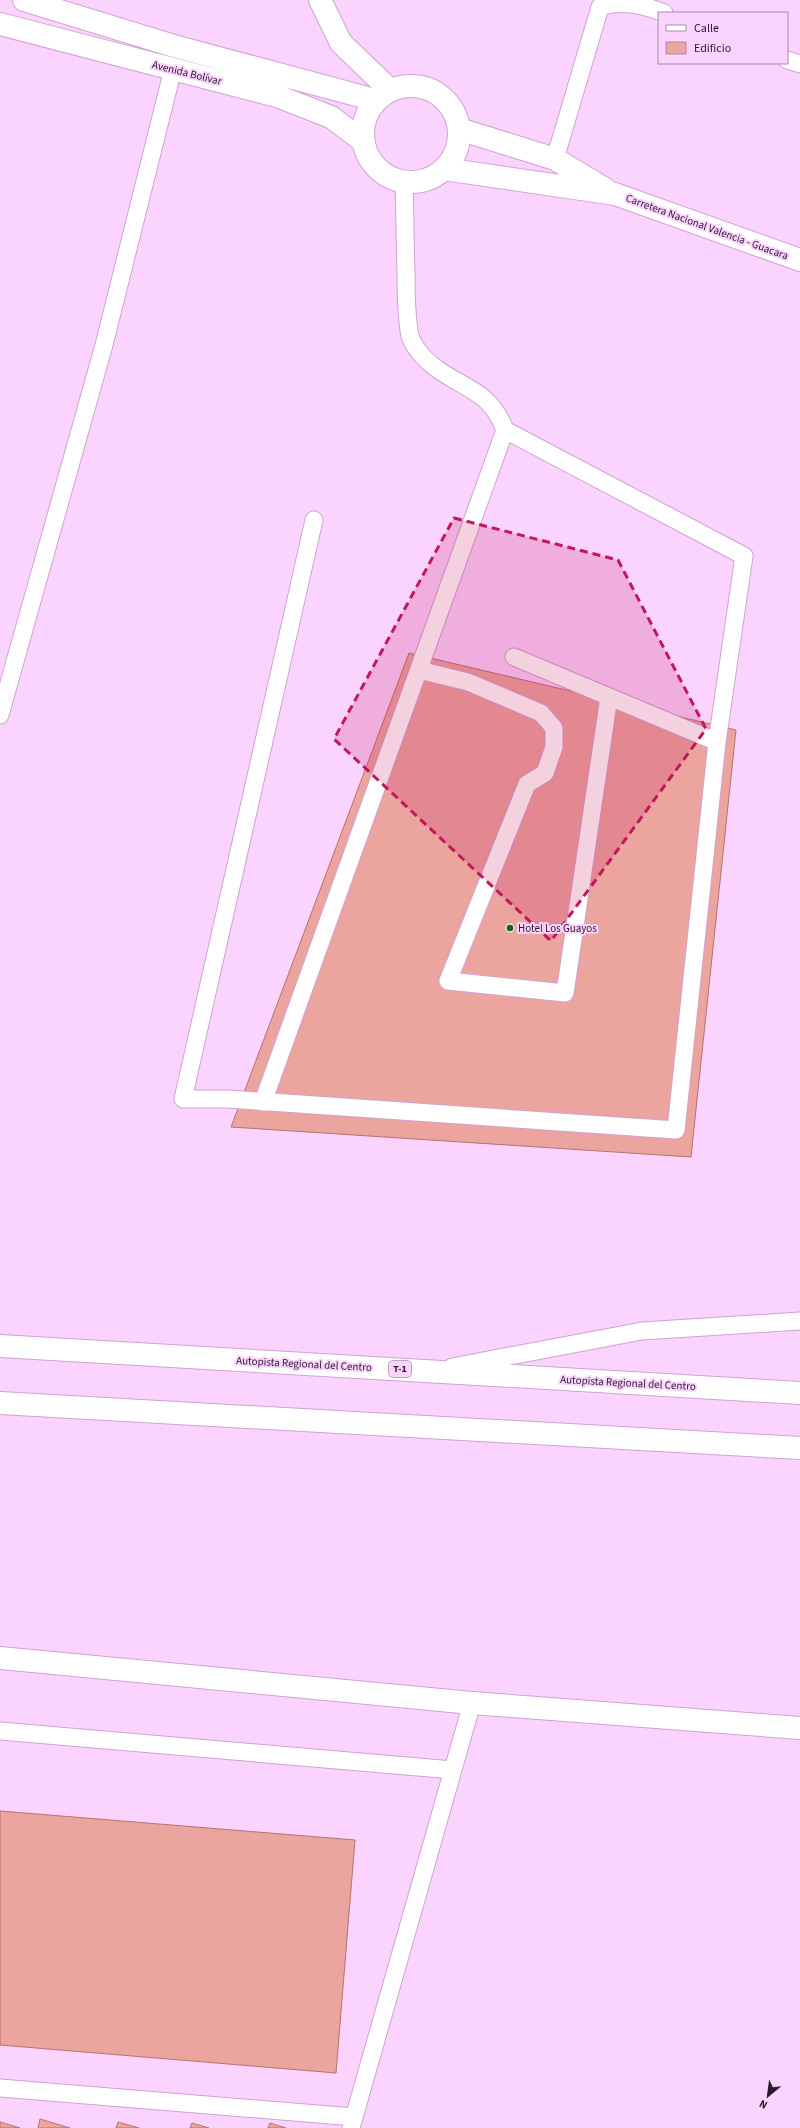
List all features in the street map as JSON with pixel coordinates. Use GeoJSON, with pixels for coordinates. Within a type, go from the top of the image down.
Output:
{"type":"FeatureCollection","features":[{"type":"Feature","properties":{"kind":"main road","name":"Avenida Bolívar"},"geometry":{"type":"LineString","coordinates":[[24,0],[174,46],[382,95]]}},
{"type":"Feature","properties":{"kind":"main road"},"geometry":{"type":"LineString","coordinates":[[320,0],[341,43],[382,95]]}},
{"type":"Feature","properties":{"kind":"main road","name":"Avenida Bolívar"},"geometry":{"type":"LineString","coordinates":[[0,24],[277,96],[331,117],[364,142]]}},
{"type":"Feature","properties":{"kind":"main road","name":"Avenida Bolívar"},"geometry":{"type":"LineString","coordinates":[[404,86],[420,87],[434,92],[446,102],[455,114],[459,129],[458,144],[453,158],[444,169],[433,177],[419,181],[404,182],[390,177],[377,169],[369,157],[364,142],[363,127],[367,113],[382,95],[404,86]]}},
{"type":"Feature","properties":{"kind":"main road","name":"Carretera Nacional Valencia - Guacara"},"geometry":{"type":"LineString","coordinates":[[459,129],[555,159],[615,194],[800,260]]}},
{"type":"Feature","properties":{"kind":"main road","name":"Carretera Nacional Valencia - Guacara"},"geometry":{"type":"LineString","coordinates":[[444,169],[615,194]]}},
{"type":"Feature","properties":{"kind":"main road","name":"Autopista Regional del Centro"},"geometry":{"type":"LineString","coordinates":[[0,1346],[800,1393]]}},
{"type":"Feature","properties":{"kind":"main road"},"geometry":{"type":"LineString","coordinates":[[0,1403],[800,1448]]}},
{"type":"Feature","properties":{"kind":"main road"},"geometry":{"type":"LineString","coordinates":[[0,1658],[472,1703],[800,1728]]}},
{"type":"Feature","properties":{"kind":"lane"},"geometry":{"type":"LineString","coordinates":[[555,159],[600,7],[614,0],[644,5],[662,12]]}},
{"type":"Feature","properties":{"kind":"lane"},"geometry":{"type":"LineString","coordinates":[[788,60],[800,64]]}},
{"type":"Feature","properties":{"kind":"lane"},"geometry":{"type":"LineString","coordinates":[[0,715],[104,345],[173,69]]}},
{"type":"Feature","properties":{"kind":"lane"},"geometry":{"type":"LineString","coordinates":[[314,520],[183,1098],[676,1130],[717,742],[744,556],[505,430],[498,414],[477,392],[432,365],[411,338],[407,305],[404,182]]}},
{"type":"Feature","properties":{"kind":"lane"},"geometry":{"type":"LineString","coordinates":[[263,1102],[505,430]]}},
{"type":"Feature","properties":{"kind":"lane"},"geometry":{"type":"LineString","coordinates":[[514,657],[717,742]]}},
{"type":"Feature","properties":{"kind":"lane"},"geometry":{"type":"LineString","coordinates":[[419,670],[468,682],[541,713],[554,728],[554,747],[545,773],[527,784],[448,982],[565,993],[609,697]]}},
{"type":"Feature","properties":{"kind":"lane"},"geometry":{"type":"LineString","coordinates":[[430,1371],[642,1331],[800,1321]]}},
{"type":"Feature","properties":{"kind":"lane"},"geometry":{"type":"LineString","coordinates":[[0,2088],[353,2122],[472,1703]]}},
{"type":"Feature","properties":{"kind":"lane"},"geometry":{"type":"LineString","coordinates":[[0,1731],[453,1770]]}},
{"type":"Feature","properties":{"kind":"highlighted area"},"geometry":{"type":"Polygon","coordinates":[[[454,518],[618,560],[706,729],[551,941],[334,739],[454,518]]]}},
{"type":"Feature","properties":{"kind":"building","name":"Hotel Los Guayos"},"geometry":{"type":"Polygon","coordinates":[[[409,653],[736,730],[691,1157],[231,1127],[409,653]]]}},
{"type":"Feature","properties":{"kind":"building"},"geometry":{"type":"Polygon","coordinates":[[[0,1811],[355,1840],[336,2073],[0,2045],[0,1811]]]}},
{"type":"Feature","properties":{"kind":"building"},"geometry":{"type":"Polygon","coordinates":[[[40,2119],[70,2128],[38,2128],[40,2119]]]}},
{"type":"Feature","properties":{"kind":"building"},"geometry":{"type":"Polygon","coordinates":[[[0,2122],[20,2128],[0,2128],[0,2122]]]}},
{"type":"Feature","properties":{"kind":"building"},"geometry":{"type":"Polygon","coordinates":[[[118,2122],[139,2128],[116,2128],[118,2122]]]}},
{"type":"Feature","properties":{"kind":"building"},"geometry":{"type":"Polygon","coordinates":[[[192,2123],[209,2128],[190,2128],[192,2123]]]}},
{"type":"Feature","properties":{"kind":"building"},"geometry":{"type":"Polygon","coordinates":[[[270,2123],[286,2128],[268,2128],[270,2123]]]}},
{"type":"Feature","properties":{"kind":"place","name":"Hotel Los Guayos"},"geometry":{"type":"Point","coordinates":[510,928]}}]}
